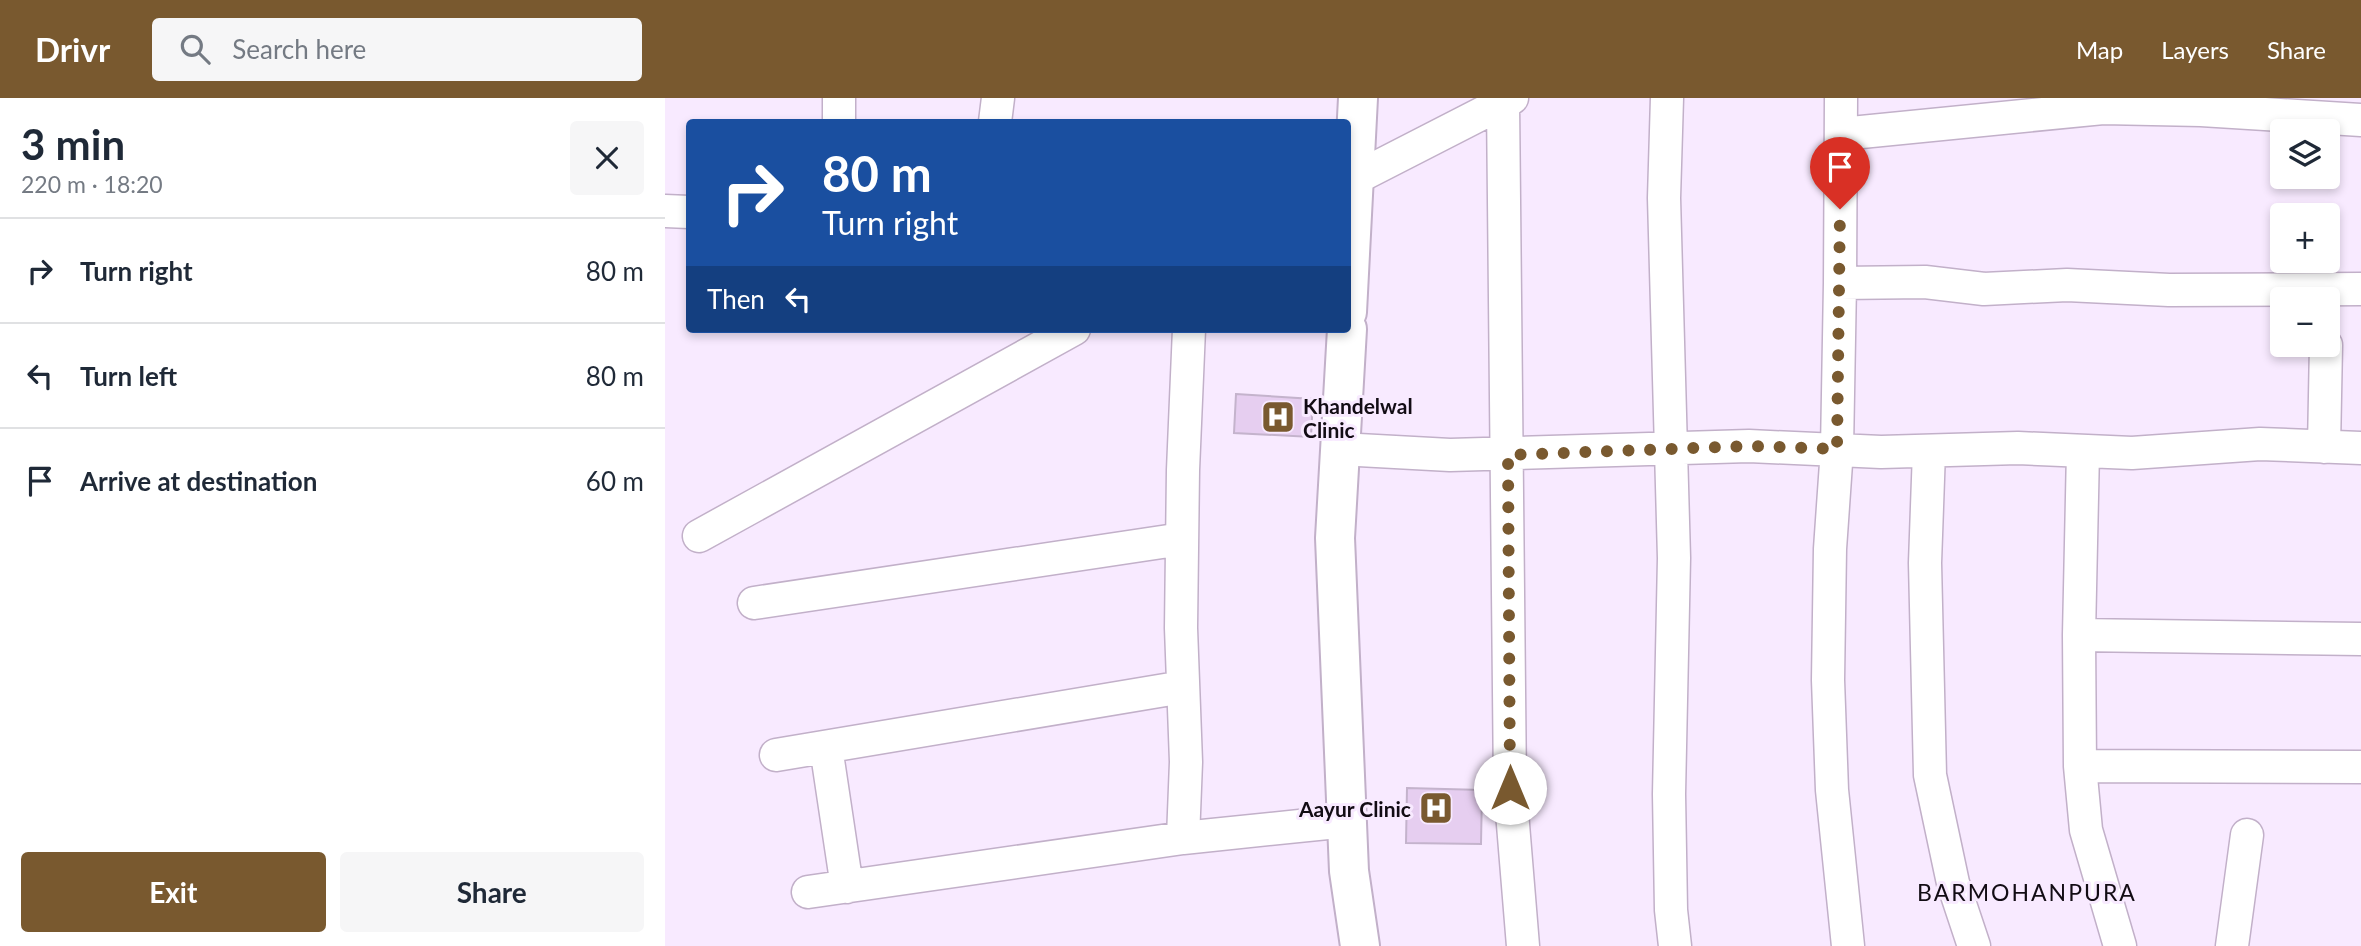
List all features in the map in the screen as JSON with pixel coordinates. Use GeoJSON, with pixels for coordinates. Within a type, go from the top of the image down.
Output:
{"type":"FeatureCollection","features":[{"type":"Feature","properties":{"kind":"street"},"geometry":{"type":"LineString","coordinates":[[839,98],[839,119]]}},
{"type":"Feature","properties":{"kind":"street"},"geometry":{"type":"LineString","coordinates":[[995,119],[998,98]]}},
{"type":"Feature","properties":{"kind":"street"},"geometry":{"type":"LineString","coordinates":[[1351,206],[1358,98]]}},
{"type":"Feature","properties":{"kind":"street"},"geometry":{"type":"LineString","coordinates":[[1667,98],[1664,198],[1674,558],[1669,794],[1671,910],[1675,946]]}},
{"type":"Feature","properties":{"kind":"street"},"geometry":{"type":"LineString","coordinates":[[1841,98],[1837,449],[1830,550],[1828,680],[1832,790],[1848,946]]}},
{"type":"Feature","properties":{"kind":"street"},"geometry":{"type":"LineString","coordinates":[[1352,180],[1508,101],[1510,788],[1523,946]]}},
{"type":"Feature","properties":{"kind":"street"},"geometry":{"type":"LineString","coordinates":[[1841,134],[2103,108],[2201,110],[2361,120]]}},
{"type":"Feature","properties":{"kind":"street"},"geometry":{"type":"LineString","coordinates":[[665,211],[686,212]]}},
{"type":"Feature","properties":{"kind":"street"},"geometry":{"type":"LineString","coordinates":[[1840,283],[1925,282],[1984,289],[2067,285],[2270,293]]}},
{"type":"Feature","properties":{"kind":"street"},"geometry":{"type":"LineString","coordinates":[[2340,292],[2361,289]]}},
{"type":"Feature","properties":{"kind":"street"},"geometry":{"type":"LineString","coordinates":[[699,536],[1067,333]]}},
{"type":"Feature","properties":{"kind":"street"},"geometry":{"type":"LineString","coordinates":[[1183,838],[1186,762],[1182,687],[1182,538],[1189,333]]}},
{"type":"Feature","properties":{"kind":"street"},"geometry":{"type":"LineString","coordinates":[[1347,333],[1335,538],[1349,871],[1360,946]]}},
{"type":"Feature","properties":{"kind":"street"},"geometry":{"type":"LineString","coordinates":[[2324,447],[2326,357]]}},
{"type":"Feature","properties":{"kind":"street"},"geometry":{"type":"LineString","coordinates":[[1340,449],[1508,455],[1749,446],[1881,452],[2018,448],[2132,453],[2260,444],[2361,448]]}},
{"type":"Feature","properties":{"kind":"street"},"geometry":{"type":"LineString","coordinates":[[1929,451],[1925,563],[1930,775],[1952,883],[1975,946]]}},
{"type":"Feature","properties":{"kind":"street"},"geometry":{"type":"LineString","coordinates":[[2083,451],[2079,635],[2080,766],[2086,830],[2120,946]]}},
{"type":"Feature","properties":{"kind":"street"},"geometry":{"type":"LineString","coordinates":[[754,603],[1182,538]]}},
{"type":"Feature","properties":{"kind":"street"},"geometry":{"type":"LineString","coordinates":[[2079,635],[2361,639]]}},
{"type":"Feature","properties":{"kind":"street"},"geometry":{"type":"LineString","coordinates":[[776,755],[1182,687]]}},
{"type":"Feature","properties":{"kind":"street"},"geometry":{"type":"LineString","coordinates":[[825,747],[847,887]]}},
{"type":"Feature","properties":{"kind":"street"},"geometry":{"type":"LineString","coordinates":[[2080,766],[2361,767]]}},
{"type":"Feature","properties":{"kind":"street"},"geometry":{"type":"LineString","coordinates":[[808,892],[1183,838],[1347,821]]}},
{"type":"Feature","properties":{"kind":"street"},"geometry":{"type":"LineString","coordinates":[[2232,946],[2247,835]]}},
{"type":"Feature","properties":{"kind":"building"},"geometry":{"type":"Polygon","coordinates":[[[1236,394],[1313,399],[1311,437],[1234,433],[1236,394]]]}},
{"type":"Feature","properties":{"kind":"building"},"geometry":{"type":"Polygon","coordinates":[[[1407,788],[1482,790],[1481,844],[1406,843],[1407,788]]]}},
{"type":"Feature","properties":{"kind":"place","name":"Khandelwal Clinic"},"geometry":{"type":"Point","coordinates":[1278,417]}},
{"type":"Feature","properties":{"kind":"place","name":"Aayur Clinic"},"geometry":{"type":"Point","coordinates":[1436,808]}},
{"type":"Feature","properties":{"kind":"district","name":"BARMOHANPURA"},"geometry":{"type":"Point","coordinates":[2027,892]}},
{"type":"Feature","properties":{"kind":"route"},"geometry":{"type":"LineString","coordinates":[[1510,788],[1508,455],[1749,446],[1837,449],[1840,209]]}}]}
